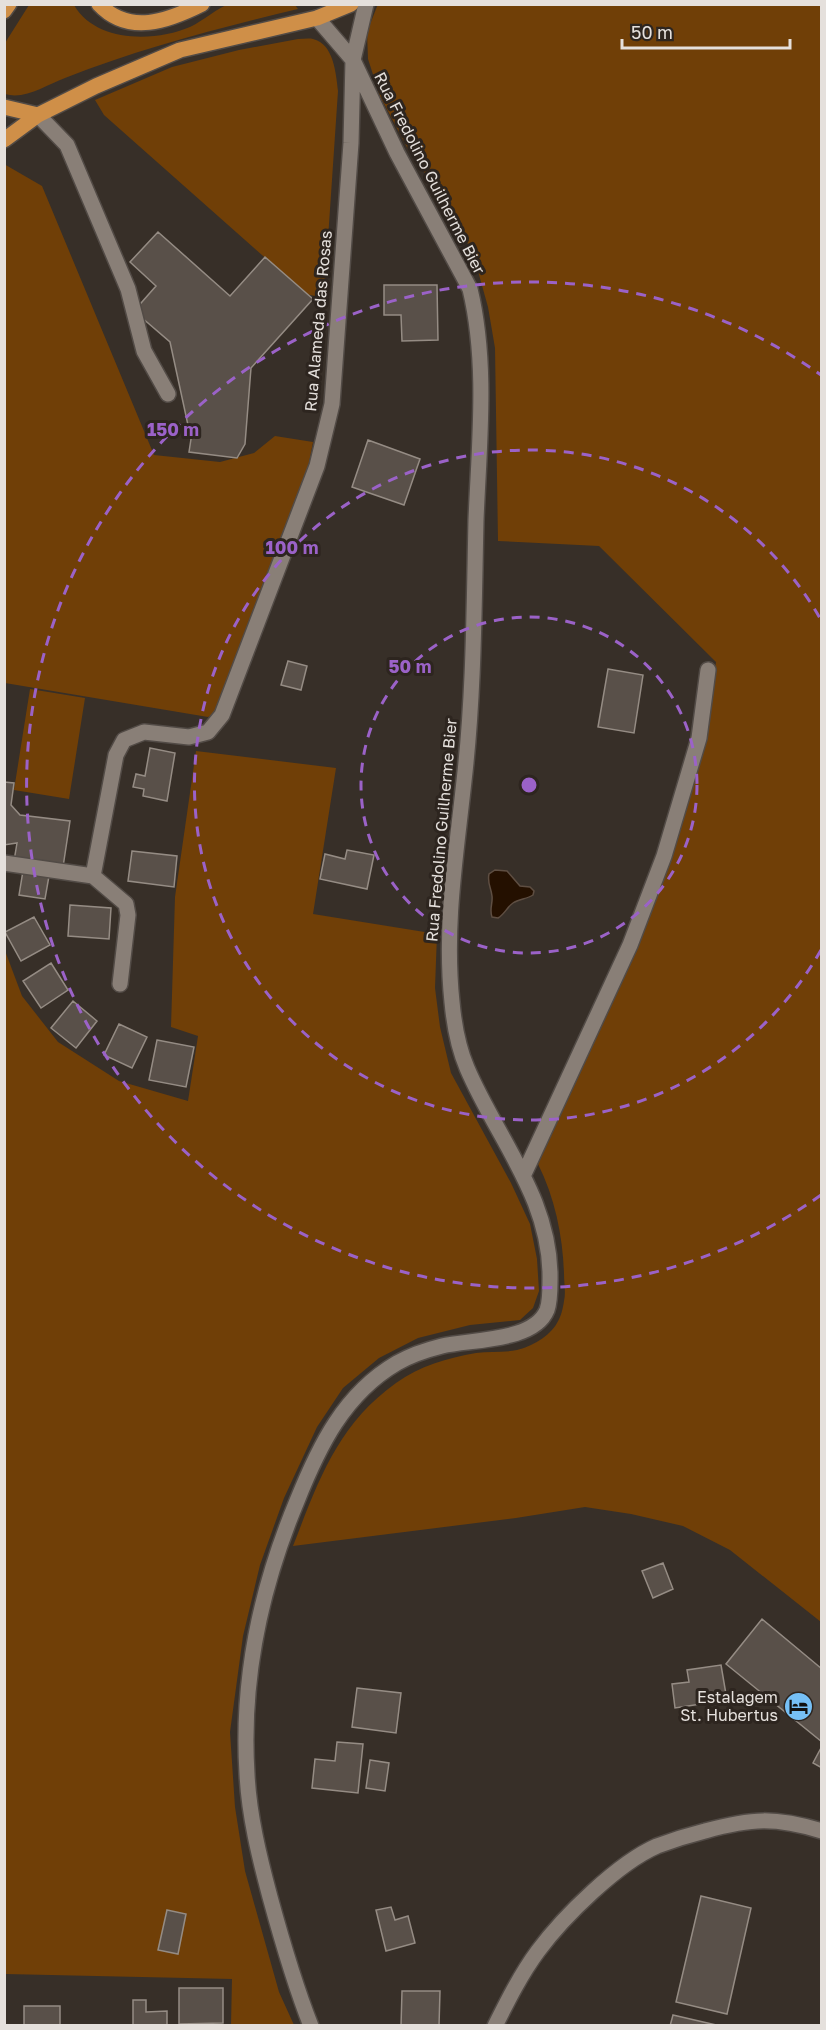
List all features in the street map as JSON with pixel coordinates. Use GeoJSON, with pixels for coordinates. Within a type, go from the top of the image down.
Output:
{"type":"FeatureCollection","features":[{"type":"Feature","properties":{"kind":"main road"},"geometry":{"type":"LineString","coordinates":[[4,11],[9,4]]}},
{"type":"Feature","properties":{"kind":"main road"},"geometry":{"type":"LineString","coordinates":[[99,4],[115,18],[132,24],[151,24],[178,16],[202,4]]}},
{"type":"Feature","properties":{"kind":"main road","name":"Rua Fredolino Guilherme Bier"},"geometry":{"type":"LineString","coordinates":[[308,4],[317,18]]}},
{"type":"Feature","properties":{"kind":"main road"},"geometry":{"type":"LineString","coordinates":[[4,140],[38,115],[96,86],[180,50],[317,18],[351,4]]}},
{"type":"Feature","properties":{"kind":"main road"},"geometry":{"type":"LineString","coordinates":[[4,107],[38,115]]}},
{"type":"Feature","properties":{"kind":"street"},"geometry":{"type":"LineString","coordinates":[[353,60],[366,4]]}},
{"type":"Feature","properties":{"kind":"street","name":"Rua Fredolino Guilherme Bier"},"geometry":{"type":"LineString","coordinates":[[311,2025],[294,1984],[261,1861],[247,1774],[246,1720],[250,1672],[270,1573],[286,1525],[319,1449],[355,1396],[377,1377],[415,1355],[444,1345],[507,1336],[524,1331],[539,1322],[548,1308],[550,1270],[546,1237],[539,1210],[524,1174],[474,1085],[464,1061],[456,1033],[452,1000],[448,939],[454,865],[465,778],[471,684],[480,415],[476,314],[470,290],[397,153],[353,60],[317,18]]}},
{"type":"Feature","properties":{"kind":"street","name":"Rua Alameda das Rosas"},"geometry":{"type":"LineString","coordinates":[[93,876],[116,755],[124,740],[144,732],[189,737],[208,732],[222,715],[317,466],[332,404],[351,143],[353,60]]}},
{"type":"Feature","properties":{"kind":"street"},"geometry":{"type":"LineString","coordinates":[[38,115],[67,145],[128,289],[144,351],[168,394]]}},
{"type":"Feature","properties":{"kind":"street"},"geometry":{"type":"LineString","coordinates":[[524,1174],[630,945],[664,856],[699,738],[708,670]]}},
{"type":"Feature","properties":{"kind":"street"},"geometry":{"type":"LineString","coordinates":[[4,864],[93,876],[126,904],[128,915],[120,984]]}},
{"type":"Feature","properties":{"kind":"street"},"geometry":{"type":"LineString","coordinates":[[495,2025],[511,1993],[538,1950],[582,1902],[636,1857],[656,1846],[688,1835],[738,1823],[761,1820],[786,1821],[822,1831]]}},
{"type":"Feature","properties":{"kind":"shaded area"},"geometry":{"type":"Polygon","coordinates":[[[230,4],[295,5],[298,9],[151,48],[94,67],[35,91],[20,95],[5,94],[5,43],[29,5],[74,5],[96,27],[111,33],[144,37],[176,32],[190,27],[230,4]]]}},
{"type":"Feature","properties":{"kind":"shaded area"},"geometry":{"type":"Polygon","coordinates":[[[378,4],[821,5],[821,1622],[730,1550],[683,1526],[631,1514],[585,1507],[293,1546],[311,1499],[332,1456],[344,1436],[376,1399],[405,1377],[434,1364],[476,1353],[522,1349],[540,1340],[554,1328],[558,1321],[565,1295],[562,1246],[553,1204],[538,1164],[637,950],[670,860],[706,737],[716,662],[599,546],[498,541],[495,348],[488,307],[476,264],[458,220],[409,151],[380,96],[368,59],[367,32],[378,4]]]}},
{"type":"Feature","properties":{"kind":"shaded area"},"geometry":{"type":"Polygon","coordinates":[[[298,39],[313,39],[320,42],[330,53],[338,91],[324,298],[306,294],[104,115],[95,100],[172,67],[239,50],[298,39]]]}},
{"type":"Feature","properties":{"kind":"shaded area"},"geometry":{"type":"Polygon","coordinates":[[[4,164],[42,186],[154,455],[220,462],[254,453],[275,436],[313,442],[308,468],[216,713],[208,717],[5,683],[4,164]]]}},
{"type":"Feature","properties":{"kind":"shaded area"},"geometry":{"type":"Polygon","coordinates":[[[30,689],[85,698],[69,799],[14,790],[30,689]]]}},
{"type":"Feature","properties":{"kind":"shaded area"},"geometry":{"type":"Polygon","coordinates":[[[196,751],[336,768],[313,914],[437,934],[435,988],[440,1027],[451,1073],[511,1183],[530,1224],[537,1259],[539,1291],[533,1308],[520,1320],[470,1325],[418,1338],[379,1358],[343,1388],[317,1427],[284,1498],[260,1565],[243,1636],[230,1732],[235,1807],[245,1871],[279,1992],[294,2025],[231,2025],[232,1979],[5,1974],[4,948],[22,996],[58,1042],[119,1081],[188,1101],[198,1036],[171,1027],[175,897],[196,751]]]}},
{"type":"Feature","properties":{"kind":"shaded area"},"geometry":{"type":"Polygon","coordinates":[[[495,870],[507,871],[520,886],[530,887],[534,891],[533,895],[509,906],[498,918],[492,917],[491,914],[492,896],[488,880],[489,874],[495,870]]]}},
{"type":"Feature","properties":{"kind":"building"},"geometry":{"type":"Polygon","coordinates":[[[158,232],[230,296],[265,257],[313,299],[251,368],[245,444],[237,458],[189,452],[191,439],[170,342],[134,311],[156,286],[130,262],[158,232]]]}},
{"type":"Feature","properties":{"kind":"building"},"geometry":{"type":"Polygon","coordinates":[[[384,285],[437,285],[438,340],[402,341],[401,315],[384,315],[384,285]]]}},
{"type":"Feature","properties":{"kind":"building"},"geometry":{"type":"Polygon","coordinates":[[[368,440],[420,459],[404,505],[352,487],[368,440]]]}},
{"type":"Feature","properties":{"kind":"building"},"geometry":{"type":"Polygon","coordinates":[[[288,661],[307,666],[301,690],[281,685],[288,661]]]}},
{"type":"Feature","properties":{"kind":"building"},"geometry":{"type":"Polygon","coordinates":[[[608,669],[643,675],[634,733],[598,727],[608,669]]]}},
{"type":"Feature","properties":{"kind":"building"},"geometry":{"type":"Polygon","coordinates":[[[150,748],[175,753],[167,801],[143,796],[144,789],[133,787],[136,774],[145,776],[150,748]]]}},
{"type":"Feature","properties":{"kind":"building"},"geometry":{"type":"Polygon","coordinates":[[[4,782],[14,783],[11,805],[20,815],[70,821],[63,867],[14,861],[17,843],[4,845],[4,782]]]}},
{"type":"Feature","properties":{"kind":"building"},"geometry":{"type":"Polygon","coordinates":[[[347,850],[374,855],[367,889],[320,879],[325,854],[345,859],[347,850]]]}},
{"type":"Feature","properties":{"kind":"building"},"geometry":{"type":"Polygon","coordinates":[[[132,851],[177,856],[174,887],[128,881],[132,851]]]}},
{"type":"Feature","properties":{"kind":"building"},"geometry":{"type":"Polygon","coordinates":[[[23,871],[49,876],[45,899],[19,895],[23,871]]]}},
{"type":"Feature","properties":{"kind":"building"},"geometry":{"type":"Polygon","coordinates":[[[70,905],[111,908],[109,939],[68,936],[70,905]]]}},
{"type":"Feature","properties":{"kind":"building"},"geometry":{"type":"Polygon","coordinates":[[[34,917],[50,945],[21,961],[5,932],[34,917]]]}},
{"type":"Feature","properties":{"kind":"building"},"geometry":{"type":"Polygon","coordinates":[[[51,963],[68,990],[41,1008],[23,981],[51,963]]]}},
{"type":"Feature","properties":{"kind":"building"},"geometry":{"type":"Polygon","coordinates":[[[73,1001],[97,1021],[76,1048],[51,1028],[73,1001]]]}},
{"type":"Feature","properties":{"kind":"building"},"geometry":{"type":"Polygon","coordinates":[[[119,1024],[147,1037],[132,1068],[104,1055],[119,1024]]]}},
{"type":"Feature","properties":{"kind":"building"},"geometry":{"type":"Polygon","coordinates":[[[157,1040],[194,1047],[186,1087],[149,1080],[157,1040]]]}},
{"type":"Feature","properties":{"kind":"building"},"geometry":{"type":"Polygon","coordinates":[[[663,1563],[673,1589],[653,1598],[642,1571],[663,1563]]]}},
{"type":"Feature","properties":{"kind":"building","name":"Estalagem St. Hubertus"},"geometry":{"type":"Polygon","coordinates":[[[762,1619],[822,1669],[822,1742],[726,1664],[762,1619]]]}},
{"type":"Feature","properties":{"kind":"building"},"geometry":{"type":"Polygon","coordinates":[[[721,1665],[727,1700],[675,1708],[672,1684],[689,1682],[687,1670],[721,1665]]]}},
{"type":"Feature","properties":{"kind":"building"},"geometry":{"type":"Polygon","coordinates":[[[357,1688],[401,1693],[396,1733],[352,1727],[357,1688]]]}},
{"type":"Feature","properties":{"kind":"building"},"geometry":{"type":"Polygon","coordinates":[[[337,1742],[363,1744],[358,1793],[312,1788],[315,1759],[335,1761],[337,1742]]]}},
{"type":"Feature","properties":{"kind":"building","name":"Estalagem St. Hubertus"},"geometry":{"type":"Polygon","coordinates":[[[822,1746],[822,1768],[813,1763],[822,1746]]]}},
{"type":"Feature","properties":{"kind":"building"},"geometry":{"type":"Polygon","coordinates":[[[370,1760],[389,1763],[385,1791],[366,1788],[370,1760]]]}},
{"type":"Feature","properties":{"kind":"building"},"geometry":{"type":"Polygon","coordinates":[[[701,1896],[751,1908],[727,2014],[676,2002],[701,1896]]]}},
{"type":"Feature","properties":{"kind":"building"},"geometry":{"type":"Polygon","coordinates":[[[391,1907],[395,1920],[408,1916],[415,1943],[386,1951],[376,1910],[391,1907]]]}},
{"type":"Feature","properties":{"kind":"building"},"geometry":{"type":"Polygon","coordinates":[[[167,1910],[186,1914],[178,1954],[158,1950],[167,1910]]]}},
{"type":"Feature","properties":{"kind":"building"},"geometry":{"type":"Polygon","coordinates":[[[179,1988],[223,1988],[223,2023],[179,2024],[179,1988]]]}},
{"type":"Feature","properties":{"kind":"building"},"geometry":{"type":"Polygon","coordinates":[[[402,1991],[440,1991],[439,2026],[401,2026],[402,1991]]]}},
{"type":"Feature","properties":{"kind":"building"},"geometry":{"type":"Polygon","coordinates":[[[133,2000],[146,2000],[146,2012],[167,2011],[167,2026],[133,2026],[133,2000]]]}},
{"type":"Feature","properties":{"kind":"building"},"geometry":{"type":"Polygon","coordinates":[[[24,2006],[60,2006],[60,2026],[24,2026],[24,2006]]]}},
{"type":"Feature","properties":{"kind":"building"},"geometry":{"type":"Polygon","coordinates":[[[673,2015],[716,2025],[670,2026],[673,2015]]]}},
{"type":"Feature","properties":{"kind":"place","name":"Estalagem St. Hubertus"},"geometry":{"type":"Point","coordinates":[799,1706]}}]}
